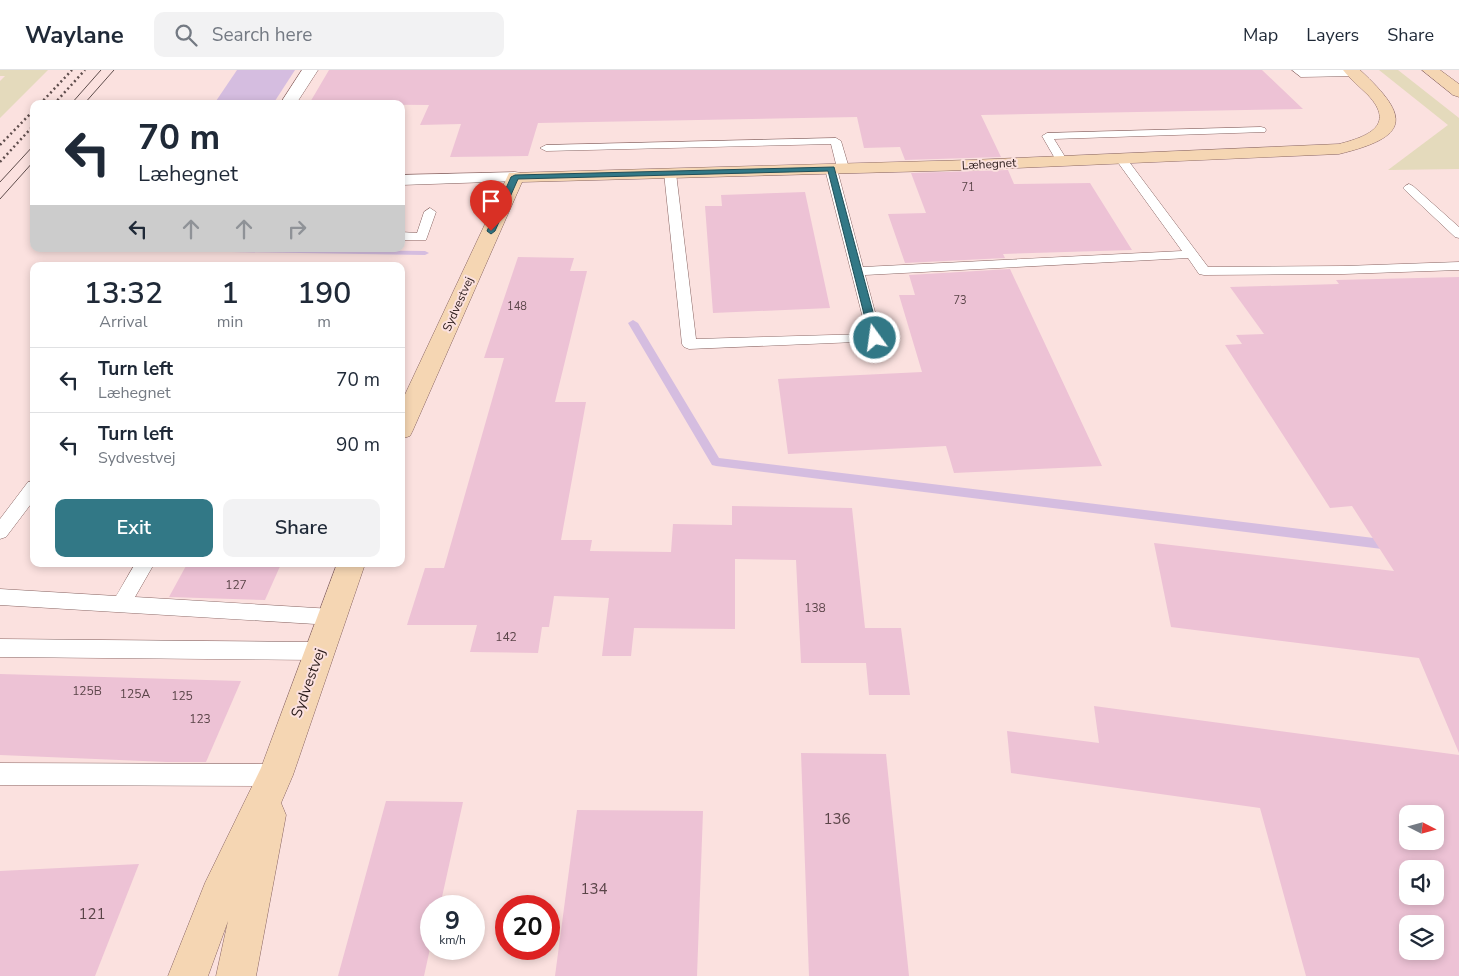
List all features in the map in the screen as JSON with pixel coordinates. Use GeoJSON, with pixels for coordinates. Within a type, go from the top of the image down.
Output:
{"type":"FeatureCollection","features":[{"type":"Feature","properties":{"kind":"street"},"geometry":{"type":"LineString","coordinates":[[291,100],[310,70]]}},
{"type":"Feature","properties":{"kind":"street"},"geometry":{"type":"LineString","coordinates":[[1430,70],[1459,92]]}},
{"type":"Feature","properties":{"kind":"street","name":"Læhegnet"},"geometry":{"type":"LineString","coordinates":[[515,177],[837,168],[1339,149],[1373,139],[1383,129],[1389,119],[1387,110],[1375,93],[1353,72]]}},
{"type":"Feature","properties":{"kind":"street"},"geometry":{"type":"LineString","coordinates":[[405,180],[515,177]]}},
{"type":"Feature","properties":{"kind":"street","name":"Sydvestvej"},"geometry":{"type":"LineString","coordinates":[[405,412],[408,399],[515,177]]}},
{"type":"Feature","properties":{"kind":"street","name":"Sydvestvej"},"geometry":{"type":"LineString","coordinates":[[188,976],[218,896],[276,775],[351,567]]}},
{"type":"Feature","properties":{"kind":"street","name":"Sydvestvej"},"geometry":{"type":"LineString","coordinates":[[236,976],[276,775]]}},
{"type":"Feature","properties":{"kind":"lane"},"geometry":{"type":"LineString","coordinates":[[1297,70],[1301,74],[1353,72]]}},
{"type":"Feature","properties":{"kind":"lane"},"geometry":{"type":"LineString","coordinates":[[1061,160],[1047,136],[1261,130]]}},
{"type":"Feature","properties":{"kind":"lane"},"geometry":{"type":"LineString","coordinates":[[546,148],[836,141],[837,168],[858,271],[875,338],[689,344],[670,173]]}},
{"type":"Feature","properties":{"kind":"lane"},"geometry":{"type":"LineString","coordinates":[[1120,157],[1204,271],[1344,270],[1459,266]]}},
{"type":"Feature","properties":{"kind":"lane"},"geometry":{"type":"LineString","coordinates":[[1409,188],[1459,234]]}},
{"type":"Feature","properties":{"kind":"lane"},"geometry":{"type":"LineString","coordinates":[[405,236],[422,237],[430,212]]}},
{"type":"Feature","properties":{"kind":"lane"},"geometry":{"type":"LineString","coordinates":[[858,271],[1191,254]]}},
{"type":"Feature","properties":{"kind":"lane"},"geometry":{"type":"LineString","coordinates":[[0,532],[30,492]]}},
{"type":"Feature","properties":{"kind":"lane"},"geometry":{"type":"LineString","coordinates":[[121,604],[143,567]]}},
{"type":"Feature","properties":{"kind":"lane"},"geometry":{"type":"LineString","coordinates":[[0,597],[332,617]]}},
{"type":"Feature","properties":{"kind":"lane"},"geometry":{"type":"LineString","coordinates":[[0,648],[320,651]]}},
{"type":"Feature","properties":{"kind":"lane"},"geometry":{"type":"LineString","coordinates":[[0,774],[276,775]]}},
{"type":"Feature","properties":{"kind":"shaded area"},"geometry":{"type":"Polygon","coordinates":[[[0,70],[48,70],[0,118],[0,81],[5,76],[0,76],[0,70]]]}},
{"type":"Feature","properties":{"kind":"shaded area"},"geometry":{"type":"Polygon","coordinates":[[[237,70],[295,70],[276,100],[217,100],[237,70]]]}},
{"type":"Feature","properties":{"kind":"shaded area"},"geometry":{"type":"Polygon","coordinates":[[[1379,70],[1398,70],[1459,118],[1459,169],[1388,170],[1448,125],[1379,70]]]}},
{"type":"Feature","properties":{"kind":"building"},"geometry":{"type":"Polygon","coordinates":[[[329,70],[1262,70],[1303,109],[981,115],[1001,157],[905,160],[900,147],[864,148],[857,117],[538,123],[528,156],[450,157],[461,124],[420,125],[429,105],[405,105],[405,100],[311,100],[329,70]]]}},
{"type":"Feature","properties":{"kind":"building"},"geometry":{"type":"Polygon","coordinates":[[[1008,170],[1014,184],[1090,183],[1132,250],[1003,254],[1005,258],[905,263],[888,214],[926,213],[911,173],[1008,170]]]}},
{"type":"Feature","properties":{"kind":"building"},"geometry":{"type":"Polygon","coordinates":[[[805,192],[830,308],[713,313],[705,206],[722,206],[721,195],[805,192]]]}},
{"type":"Feature","properties":{"kind":"building"},"geometry":{"type":"Polygon","coordinates":[[[518,257],[574,258],[570,271],[587,271],[555,402],[586,402],[561,540],[592,540],[590,551],[671,552],[673,524],[732,525],[732,506],[852,508],[865,628],[901,628],[910,695],[869,695],[866,663],[801,663],[796,560],[735,559],[735,629],[634,628],[631,656],[602,656],[609,598],[554,596],[549,627],[542,627],[538,653],[470,652],[477,625],[407,625],[425,568],[444,568],[504,358],[484,358],[518,257]]]}},
{"type":"Feature","properties":{"kind":"building"},"geometry":{"type":"Polygon","coordinates":[[[1010,269],[1102,466],[954,473],[946,446],[788,454],[778,379],[922,372],[899,295],[915,295],[909,275],[1010,269]]]}},
{"type":"Feature","properties":{"kind":"building"},"geometry":{"type":"Polygon","coordinates":[[[1459,277],[1459,753],[1419,658],[1171,627],[1154,543],[1394,571],[1352,506],[1330,508],[1225,345],[1242,344],[1236,335],[1264,334],[1230,287],[1339,284],[1336,280],[1459,277]]]}},
{"type":"Feature","properties":{"kind":"building"},"geometry":{"type":"Polygon","coordinates":[[[185,567],[280,567],[265,600],[169,597],[185,567]]]}},
{"type":"Feature","properties":{"kind":"building"},"geometry":{"type":"Polygon","coordinates":[[[0,674],[241,681],[206,762],[167,762],[0,755],[0,674]]]}},
{"type":"Feature","properties":{"kind":"building"},"geometry":{"type":"Polygon","coordinates":[[[1094,706],[1459,755],[1459,976],[1306,976],[1260,808],[1011,773],[1007,731],[1099,743],[1094,706]]]}},
{"type":"Feature","properties":{"kind":"building"},"geometry":{"type":"Polygon","coordinates":[[[801,753],[886,754],[909,976],[809,976],[801,753]]]}},
{"type":"Feature","properties":{"kind":"building"},"geometry":{"type":"Polygon","coordinates":[[[386,801],[463,802],[442,895],[420,895],[420,960],[428,960],[424,976],[338,976],[386,801]]]}},
{"type":"Feature","properties":{"kind":"building"},"geometry":{"type":"Polygon","coordinates":[[[577,810],[703,811],[697,976],[555,976],[557,960],[560,960],[560,938],[577,810]]]}},
{"type":"Feature","properties":{"kind":"building"},"geometry":{"type":"Polygon","coordinates":[[[139,864],[95,976],[0,976],[0,871],[139,864]]]}},
{"type":"Feature","properties":{"kind":"waterway"},"geometry":{"type":"LineString","coordinates":[[360,252],[425,253]]}},
{"type":"Feature","properties":{"kind":"waterway"},"geometry":{"type":"LineString","coordinates":[[633,323],[716,462],[1390,545]]}},
{"type":"Feature","properties":{"kind":"tram line"},"geometry":{"type":"LineString","coordinates":[[75,100],[101,70]]}},
{"type":"Feature","properties":{"kind":"tram line"},"geometry":{"type":"LineString","coordinates":[[88,100],[114,70]]}},
{"type":"Feature","properties":{"kind":"tram line"},"geometry":{"type":"LineString","coordinates":[[0,182],[30,149]]}},
{"type":"Feature","properties":{"kind":"tram line"},"geometry":{"type":"LineString","coordinates":[[0,199],[30,165]]}},
{"type":"Feature","properties":{"kind":"railway"},"geometry":{"type":"LineString","coordinates":[[44,100],[72,70]]}},
{"type":"Feature","properties":{"kind":"railway"},"geometry":{"type":"LineString","coordinates":[[58,100],[85,70]]}},
{"type":"Feature","properties":{"kind":"railway"},"geometry":{"type":"LineString","coordinates":[[0,145],[30,114]]}},
{"type":"Feature","properties":{"kind":"railway"},"geometry":{"type":"LineString","coordinates":[[0,162],[30,129]]}},
{"type":"Feature","properties":{"kind":"route"},"geometry":{"type":"LineString","coordinates":[[491,231],[515,177],[831,169],[875,338]]}}]}
